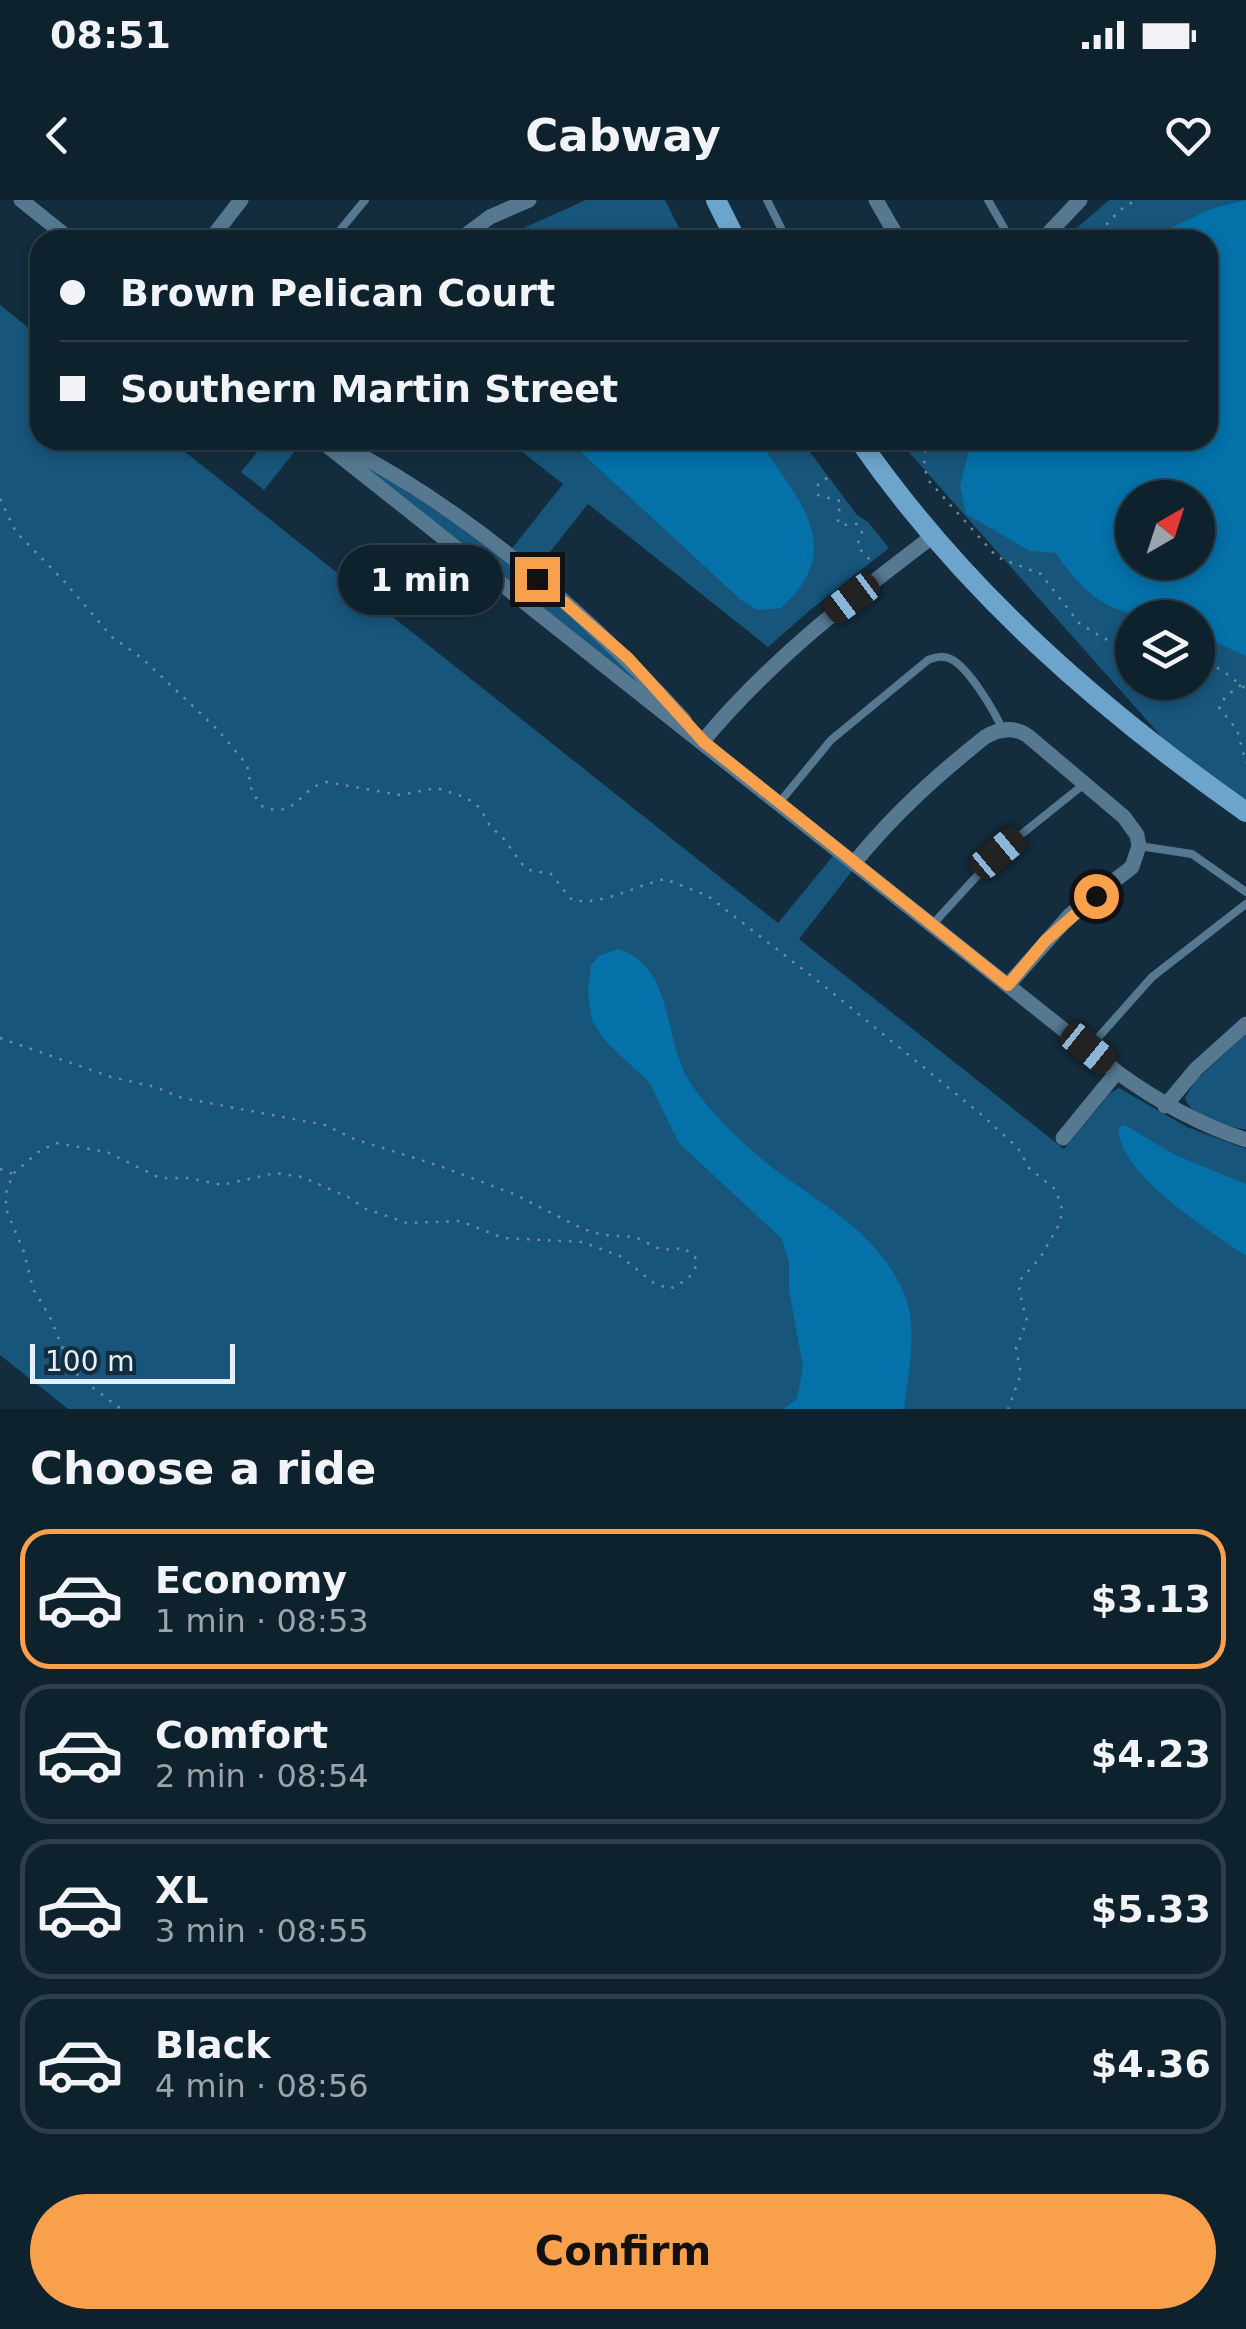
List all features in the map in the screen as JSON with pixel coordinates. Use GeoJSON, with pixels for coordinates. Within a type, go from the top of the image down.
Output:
{"type":"FeatureCollection","features":[{"type":"Feature","properties":{"kind":"main road"},"geometry":{"type":"LineString","coordinates":[[716,200],[731,230]]}},
{"type":"Feature","properties":{"kind":"main road"},"geometry":{"type":"LineString","coordinates":[[866,450],[933,536],[1044,654],[1115,716],[1246,812]]}},
{"type":"Feature","properties":{"kind":"street"},"geometry":{"type":"LineString","coordinates":[[21,200],[58,230]]}},
{"type":"Feature","properties":{"kind":"street"},"geometry":{"type":"LineString","coordinates":[[222,230],[242,200]]}},
{"type":"Feature","properties":{"kind":"street"},"geometry":{"type":"LineString","coordinates":[[472,230],[490,217],[528,200]]}},
{"type":"Feature","properties":{"kind":"street"},"geometry":{"type":"LineString","coordinates":[[876,200],[893,230]]}},
{"type":"Feature","properties":{"kind":"street"},"geometry":{"type":"LineString","coordinates":[[1052,230],[1080,200]]}},
{"type":"Feature","properties":{"kind":"street"},"geometry":{"type":"LineString","coordinates":[[332,450],[1117,1072],[1166,1106],[1206,1127],[1246,1140]]}},
{"type":"Feature","properties":{"kind":"street"},"geometry":{"type":"LineString","coordinates":[[349,450],[407,483],[509,556],[628,658],[704,742]]}},
{"type":"Feature","properties":{"kind":"street"},"geometry":{"type":"LineString","coordinates":[[704,742],[735,703],[787,651],[933,536]]}},
{"type":"Feature","properties":{"kind":"street"},"geometry":{"type":"LineString","coordinates":[[854,864],[922,788],[985,736],[1004,730],[1022,732],[1124,817],[1137,835],[1139,846],[1132,867],[1070,915],[1008,985]]}},
{"type":"Feature","properties":{"kind":"street"},"geometry":{"type":"LineString","coordinates":[[1166,1106],[1196,1069],[1246,1024]]}},
{"type":"Feature","properties":{"kind":"street"},"geometry":{"type":"LineString","coordinates":[[1064,1138],[1117,1072]]}},
{"type":"Feature","properties":{"kind":"lane"},"geometry":{"type":"LineString","coordinates":[[340,230],[364,200]]}},
{"type":"Feature","properties":{"kind":"lane"},"geometry":{"type":"LineString","coordinates":[[766,200],[782,230]]}},
{"type":"Feature","properties":{"kind":"lane"},"geometry":{"type":"LineString","coordinates":[[988,200],[1006,230]]}},
{"type":"Feature","properties":{"kind":"lane"},"geometry":{"type":"LineString","coordinates":[[780,803],[831,740],[928,660],[937,657],[953,660],[961,667],[1004,730]]}},
{"type":"Feature","properties":{"kind":"lane"},"geometry":{"type":"LineString","coordinates":[[932,925],[998,853],[1084,784]]}},
{"type":"Feature","properties":{"kind":"lane"},"geometry":{"type":"LineString","coordinates":[[1139,846],[1192,854],[1246,892]]}},
{"type":"Feature","properties":{"kind":"lane"},"geometry":{"type":"LineString","coordinates":[[1088,1048],[1152,976],[1246,904]]}},
{"type":"Feature","properties":{"kind":"path"},"geometry":{"type":"LineString","coordinates":[[1101,230],[1136,200]]}},
{"type":"Feature","properties":{"kind":"path"},"geometry":{"type":"LineString","coordinates":[[925,450],[924,467],[929,480],[996,557],[1041,574],[1079,623],[1115,643]]}},
{"type":"Feature","properties":{"kind":"path"},"geometry":{"type":"LineString","coordinates":[[828,478],[818,484],[818,494],[840,500],[838,522],[861,527],[857,546],[872,562]]}},
{"type":"Feature","properties":{"kind":"path"},"geometry":{"type":"LineString","coordinates":[[0,500],[16,532],[112,638],[142,660],[218,730],[246,765],[252,792],[263,806],[282,810],[294,806],[317,784],[326,782],[400,795],[437,788],[474,802],[529,870],[550,874],[572,900],[636,890],[664,879],[708,896],[983,1116],[1018,1148],[1029,1168],[1056,1190],[1062,1209],[1060,1223],[1040,1258],[1021,1279],[1019,1290],[1027,1321],[1016,1348],[1020,1374],[1008,1409]]}},
{"type":"Feature","properties":{"kind":"path"},"geometry":{"type":"LineString","coordinates":[[1215,667],[1244,687],[1226,696],[1220,707],[1237,730],[1246,763]]}},
{"type":"Feature","properties":{"kind":"path"},"geometry":{"type":"LineString","coordinates":[[0,1038],[182,1098],[326,1125],[354,1139],[514,1194],[583,1229],[635,1237],[662,1250],[684,1248],[695,1257],[697,1265],[688,1279],[670,1289],[620,1256],[582,1242],[503,1238],[460,1221],[407,1223],[366,1209],[302,1177],[274,1173],[222,1185],[188,1178],[160,1178],[107,1152],[66,1143],[46,1146],[14,1174],[4,1202],[8,1218],[24,1252],[34,1289],[69,1364],[121,1409]]}},
{"type":"Feature","properties":{"kind":"path"},"geometry":{"type":"LineString","coordinates":[[0,1169],[14,1174]]}},
{"type":"Feature","properties":{"kind":"path"},"geometry":{"type":"LineString","coordinates":[[0,1220],[8,1218]]}},
{"type":"Feature","properties":{"kind":"shaded area"},"geometry":{"type":"Polygon","coordinates":[[[586,200],[665,200],[680,230],[519,230],[586,200]]]}},
{"type":"Feature","properties":{"kind":"shaded area"},"geometry":{"type":"Polygon","coordinates":[[[1109,200],[1246,200],[1246,802],[1176,753],[1129,700],[1215,700],[1215,600],[1115,600],[1115,684],[907,450],[1218,450],[1218,230],[1074,230],[1109,200]]]}},
{"type":"Feature","properties":{"kind":"shaded area"},"geometry":{"type":"Polygon","coordinates":[[[1246,200],[1246,656],[1215,642],[1215,600],[1115,600],[1115,608],[1086,589],[1056,553],[1030,551],[966,514],[960,486],[969,450],[1218,450],[1218,230],[1166,230],[1211,209],[1246,200]]]}},
{"type":"Feature","properties":{"kind":"shaded area"},"geometry":{"type":"Polygon","coordinates":[[[0,305],[30,329],[30,450],[183,450],[778,923],[833,856],[852,871],[799,939],[1064,1149],[1110,1093],[1119,1088],[1187,1127],[1246,1149],[1246,1409],[68,1409],[0,1355],[0,305]]]}},
{"type":"Feature","properties":{"kind":"shaded area"},"geometry":{"type":"Polygon","coordinates":[[[259,450],[296,450],[264,490],[241,472],[259,450]]]}},
{"type":"Feature","properties":{"kind":"shaded area"},"geometry":{"type":"Polygon","coordinates":[[[520,450],[808,450],[857,515],[868,522],[889,548],[768,647],[588,504],[535,571],[510,551],[563,484],[520,450]]]}},
{"type":"Feature","properties":{"kind":"shaded area"},"geometry":{"type":"Polygon","coordinates":[[[579,450],[766,450],[809,523],[814,544],[811,564],[801,586],[781,608],[758,610],[741,600],[579,450]]]}},
{"type":"Feature","properties":{"kind":"shaded area"},"geometry":{"type":"Polygon","coordinates":[[[352,456],[452,522],[530,580],[663,703],[352,456]]]}},
{"type":"Feature","properties":{"kind":"shaded area"},"geometry":{"type":"Polygon","coordinates":[[[618,949],[637,958],[650,972],[659,989],[682,1067],[707,1105],[764,1161],[863,1235],[894,1273],[905,1296],[911,1323],[904,1409],[783,1409],[797,1399],[803,1367],[789,1290],[789,1262],[782,1239],[679,1143],[649,1082],[606,1042],[592,1021],[588,991],[591,965],[599,956],[618,949]]]}},
{"type":"Feature","properties":{"kind":"shaded area"},"geometry":{"type":"Polygon","coordinates":[[[1246,1034],[1246,1130],[1202,1116],[1185,1098],[1195,1081],[1246,1034]]]}},
{"type":"Feature","properties":{"kind":"shaded area"},"geometry":{"type":"Polygon","coordinates":[[[1125,1125],[1173,1154],[1246,1184],[1246,1256],[1148,1182],[1122,1145],[1119,1127],[1125,1125]]]}},
{"type":"Feature","properties":{"kind":"route"},"geometry":{"type":"LineString","coordinates":[[537,579],[628,658],[704,742],[1008,985],[1070,915],[1096,896]]}}]}
